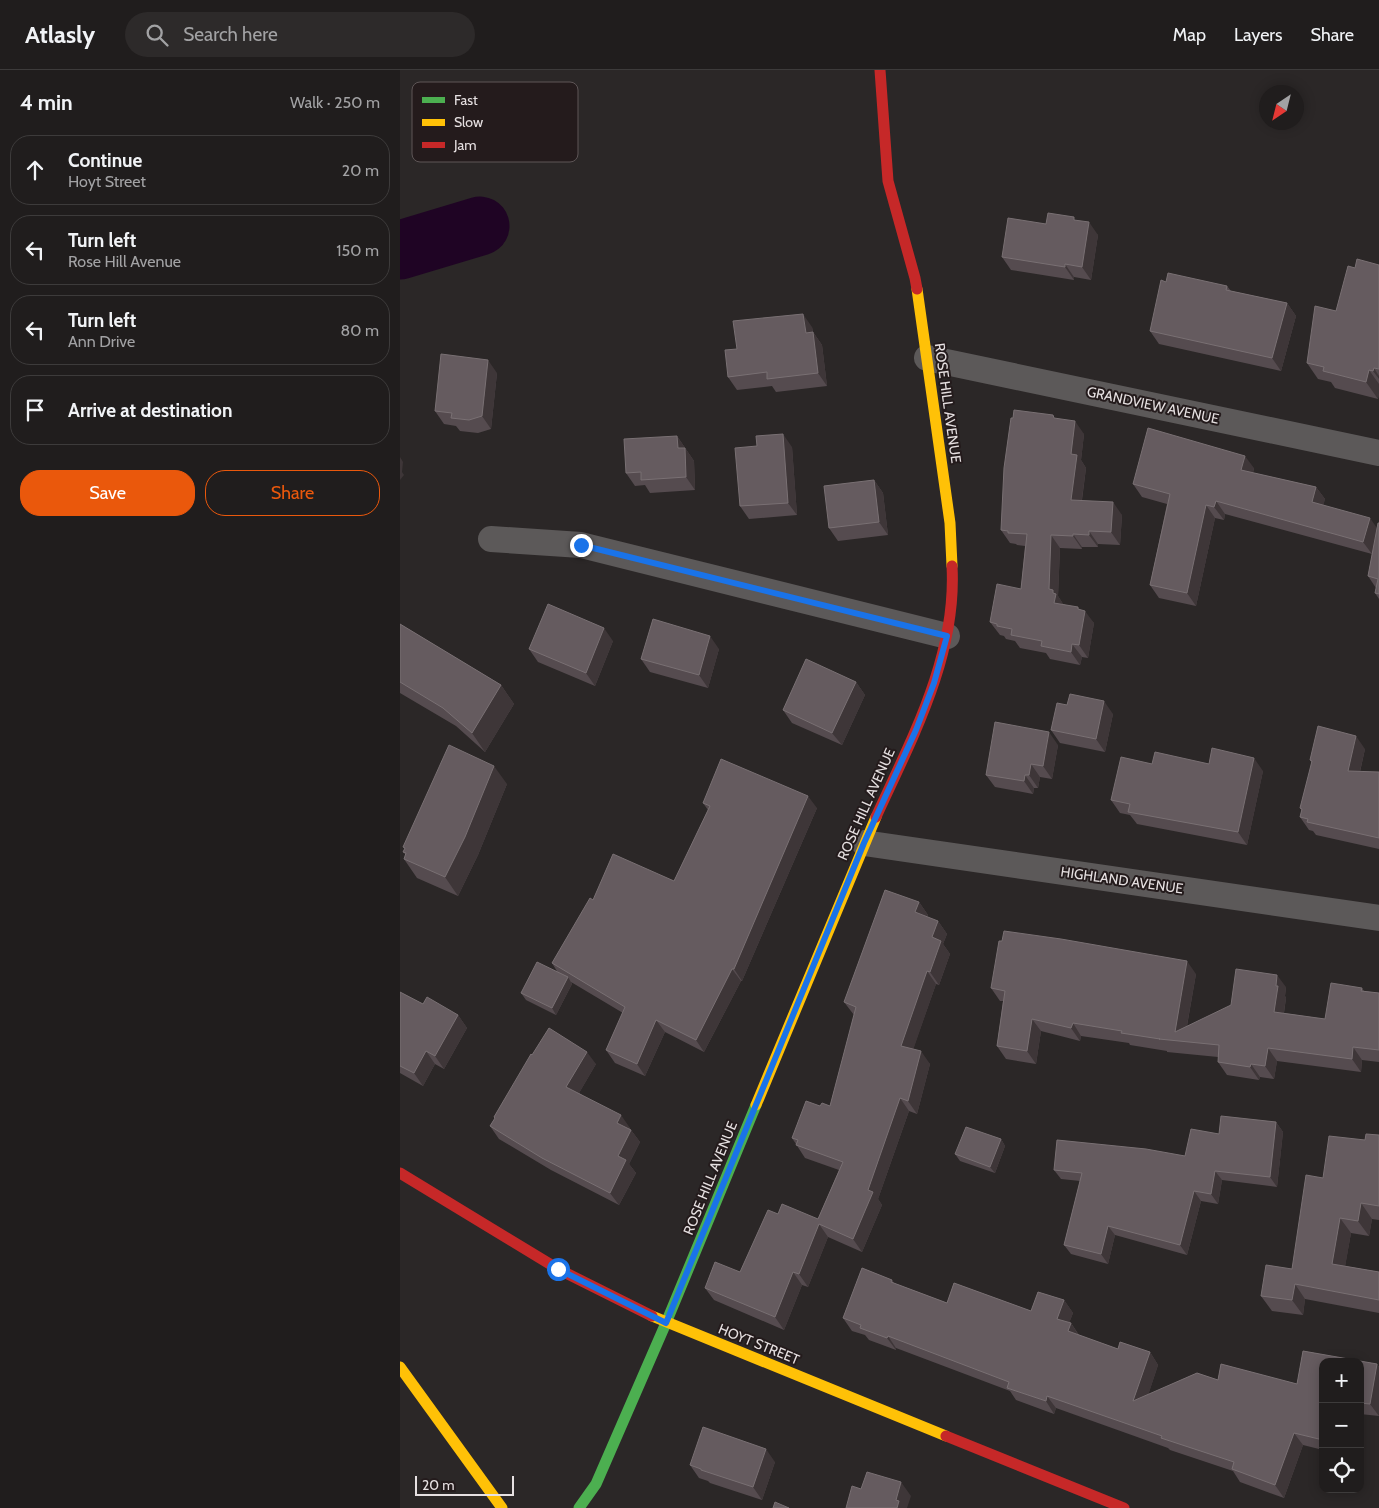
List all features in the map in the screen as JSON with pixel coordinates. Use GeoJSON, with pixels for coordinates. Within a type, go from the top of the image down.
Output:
{"type":"FeatureCollection","features":[{"type":"Feature","properties":{"kind":"street","name":"ROSE HILL AVENUE"},"geometry":{"type":"LineString","coordinates":[[579,1508],[596,1484],[666,1323],[864,843],[916,730],[934,683],[947,636],[953,581],[950,523],[915,278],[888,181],[880,70]]}},
{"type":"Feature","properties":{"kind":"street","name":"GRANDVIEW AVENUE"},"geometry":{"type":"LineString","coordinates":[[927,358],[1379,453]]}},
{"type":"Feature","properties":{"kind":"street"},"geometry":{"type":"LineString","coordinates":[[491,539],[581,545],[947,636]]}},
{"type":"Feature","properties":{"kind":"street","name":"HIGHLAND AVENUE"},"geometry":{"type":"LineString","coordinates":[[864,843],[1379,918]]}},
{"type":"Feature","properties":{"kind":"street","name":"HOYT STREET"},"geometry":{"type":"LineString","coordinates":[[400,1172],[558,1269],[666,1323],[1124,1508]]}},
{"type":"Feature","properties":{"kind":"street"},"geometry":{"type":"LineString","coordinates":[[400,1368],[502,1508]]}},
{"type":"Feature","properties":{"kind":"building"},"geometry":{"type":"Polygon","coordinates":[[[1048,213],[1074,217],[1074,220],[1089,222],[1082,267],[1065,264],[1065,267],[1002,257],[1008,218],[1046,224],[1048,213]]]}},
{"type":"Feature","properties":{"kind":"building"},"geometry":{"type":"Polygon","coordinates":[[[1357,259],[1379,265],[1379,369],[1369,370],[1366,382],[1323,371],[1324,367],[1307,363],[1315,306],[1336,311],[1348,266],[1355,268],[1357,259]]]}},
{"type":"Feature","properties":{"kind":"building"},"geometry":{"type":"Polygon","coordinates":[[[1168,273],[1227,286],[1226,290],[1287,303],[1272,358],[1150,331],[1161,280],[1166,282],[1168,273]]]}},
{"type":"Feature","properties":{"kind":"building"},"geometry":{"type":"Polygon","coordinates":[[[803,314],[806,333],[813,332],[818,373],[767,379],[767,372],[728,377],[725,350],[737,349],[733,321],[803,314]]]}},
{"type":"Feature","properties":{"kind":"building"},"geometry":{"type":"Polygon","coordinates":[[[441,354],[488,360],[482,416],[469,420],[451,418],[452,413],[435,411],[441,354]]]}},
{"type":"Feature","properties":{"kind":"building"},"geometry":{"type":"Polygon","coordinates":[[[1014,410],[1053,415],[1054,418],[1075,421],[1071,454],[1077,455],[1071,500],[1113,502],[1111,532],[1089,531],[1089,535],[1073,534],[1073,536],[1051,535],[1049,589],[1053,590],[1053,593],[1056,594],[1054,603],[1078,607],[1078,609],[1085,611],[1079,645],[1072,644],[1071,652],[1041,646],[1042,641],[1011,635],[1012,629],[997,626],[997,624],[990,622],[997,584],[1021,589],[1027,534],[1008,533],[1008,531],[1001,530],[1004,468],[1011,418],[1013,418],[1014,410]]]}},
{"type":"Feature","properties":{"kind":"building"},"geometry":{"type":"Polygon","coordinates":[[[1148,428],[1245,456],[1241,470],[1316,487],[1312,502],[1370,518],[1363,542],[1216,501],[1214,507],[1206,505],[1187,593],[1150,585],[1170,494],[1133,484],[1148,428]]]}},
{"type":"Feature","properties":{"kind":"building"},"geometry":{"type":"Polygon","coordinates":[[[783,434],[788,503],[740,506],[735,448],[757,446],[756,436],[783,434]]]}},
{"type":"Feature","properties":{"kind":"building"},"geometry":{"type":"Polygon","coordinates":[[[677,436],[678,448],[685,448],[686,477],[641,480],[641,472],[626,473],[624,439],[677,436]]]}},
{"type":"Feature","properties":{"kind":"building"},"geometry":{"type":"Polygon","coordinates":[[[874,480],[879,522],[829,528],[824,486],[874,480]]]}},
{"type":"Feature","properties":{"kind":"building"},"geometry":{"type":"Polygon","coordinates":[[[1378,523],[1379,594],[1375,593],[1378,579],[1368,576],[1378,523]]]}},
{"type":"Feature","properties":{"kind":"building"},"geometry":{"type":"Polygon","coordinates":[[[548,604],[604,628],[586,673],[529,649],[548,604]]]}},
{"type":"Feature","properties":{"kind":"building"},"geometry":{"type":"Polygon","coordinates":[[[653,619],[710,636],[699,675],[641,659],[653,619]]]}},
{"type":"Feature","properties":{"kind":"building"},"geometry":{"type":"Polygon","coordinates":[[[400,624],[501,685],[472,733],[443,708],[400,682],[400,624]]]}},
{"type":"Feature","properties":{"kind":"building"},"geometry":{"type":"Polygon","coordinates":[[[806,659],[856,682],[832,733],[783,710],[806,659]]]}},
{"type":"Feature","properties":{"kind":"building"},"geometry":{"type":"Polygon","coordinates":[[[1070,694],[1104,701],[1096,739],[1051,730],[1057,703],[1067,705],[1070,694]]]}},
{"type":"Feature","properties":{"kind":"building"},"geometry":{"type":"Polygon","coordinates":[[[995,722],[1049,732],[1043,766],[1031,764],[1029,775],[1025,775],[1024,781],[986,775],[995,722]]]}},
{"type":"Feature","properties":{"kind":"building"},"geometry":{"type":"Polygon","coordinates":[[[1318,726],[1356,736],[1348,771],[1379,772],[1379,838],[1307,822],[1308,819],[1300,817],[1302,809],[1300,808],[1312,761],[1310,760],[1318,726]]]}},
{"type":"Feature","properties":{"kind":"building"},"geometry":{"type":"Polygon","coordinates":[[[449,745],[494,766],[465,837],[445,877],[404,859],[406,853],[403,852],[405,848],[403,847],[449,745]]]}},
{"type":"Feature","properties":{"kind":"building"},"geometry":{"type":"Polygon","coordinates":[[[1212,748],[1254,758],[1238,832],[1128,812],[1130,804],[1111,800],[1121,757],[1152,764],[1155,752],[1209,764],[1212,748]]]}},
{"type":"Feature","properties":{"kind":"building"},"geometry":{"type":"Polygon","coordinates":[[[721,759],[808,796],[734,969],[732,969],[696,1040],[656,1020],[637,1064],[606,1050],[625,1007],[552,963],[590,898],[593,900],[613,854],[674,881],[710,806],[703,803],[721,759]]]}},
{"type":"Feature","properties":{"kind":"building"},"geometry":{"type":"Polygon","coordinates":[[[885,890],[919,902],[915,912],[938,921],[932,937],[941,941],[930,972],[927,971],[901,1046],[921,1051],[908,1101],[900,1098],[868,1190],[873,1192],[853,1239],[819,1224],[799,1274],[793,1272],[775,1317],[705,1288],[715,1262],[740,1272],[768,1210],[778,1214],[782,1204],[818,1219],[843,1162],[796,1145],[798,1140],[792,1138],[806,1101],[820,1106],[822,1103],[830,1106],[856,1007],[844,1002],[885,890]]]}},
{"type":"Feature","properties":{"kind":"building"},"geometry":{"type":"Polygon","coordinates":[[[1004,931],[1187,961],[1175,1032],[1231,1005],[1236,969],[1277,975],[1276,986],[1278,986],[1274,1012],[1325,1019],[1331,983],[1362,988],[1361,991],[1379,993],[1379,1050],[1353,1047],[1352,1059],[1268,1048],[1265,1066],[1251,1064],[1250,1067],[1218,1062],[1219,1045],[1159,1039],[1073,1023],[1071,1028],[1032,1019],[1027,1051],[997,1046],[1005,991],[991,988],[999,941],[1002,941],[1004,931]]]}},
{"type":"Feature","properties":{"kind":"building"},"geometry":{"type":"Polygon","coordinates":[[[537,962],[568,977],[552,1008],[521,993],[537,962]]]}},
{"type":"Feature","properties":{"kind":"building"},"geometry":{"type":"Polygon","coordinates":[[[400,992],[423,1004],[427,997],[458,1015],[435,1056],[426,1051],[414,1073],[400,1066],[400,992]]]}},
{"type":"Feature","properties":{"kind":"building"},"geometry":{"type":"Polygon","coordinates":[[[549,1028],[587,1052],[566,1087],[621,1115],[617,1123],[631,1130],[618,1156],[626,1160],[610,1193],[542,1158],[490,1126],[531,1054],[549,1028]]]}},
{"type":"Feature","properties":{"kind":"building"},"geometry":{"type":"Polygon","coordinates":[[[1221,1116],[1276,1122],[1270,1177],[1215,1171],[1211,1194],[1194,1191],[1180,1245],[1108,1226],[1101,1254],[1064,1245],[1082,1173],[1054,1170],[1057,1140],[1146,1149],[1185,1156],[1191,1129],[1219,1134],[1221,1116]]]}},
{"type":"Feature","properties":{"kind":"building"},"geometry":{"type":"Polygon","coordinates":[[[966,1127],[1001,1139],[990,1167],[955,1154],[966,1127]]]}},
{"type":"Feature","properties":{"kind":"building"},"geometry":{"type":"Polygon","coordinates":[[[1366,1134],[1379,1135],[1379,1206],[1361,1203],[1358,1221],[1340,1218],[1332,1264],[1379,1272],[1379,1300],[1295,1284],[1292,1300],[1261,1296],[1266,1265],[1292,1269],[1306,1175],[1323,1178],[1329,1136],[1365,1140],[1366,1134]]]}},
{"type":"Feature","properties":{"kind":"building"},"geometry":{"type":"Polygon","coordinates":[[[862,1268],[892,1280],[891,1282],[947,1303],[954,1283],[1031,1311],[1038,1292],[1064,1300],[1057,1319],[1071,1323],[1068,1331],[1118,1349],[1120,1342],[1150,1352],[1133,1401],[1197,1373],[1218,1380],[1221,1364],[1297,1384],[1303,1351],[1343,1358],[1319,1358],[1319,1439],[1294,1433],[1275,1485],[1232,1469],[1234,1462],[1161,1438],[1162,1436],[1047,1396],[1046,1401],[1007,1388],[1009,1382],[888,1336],[887,1338],[860,1328],[861,1325],[843,1318],[862,1268]]]}},
{"type":"Feature","properties":{"kind":"building"},"geometry":{"type":"Polygon","coordinates":[[[1364,1362],[1377,1364],[1370,1404],[1364,1403],[1364,1362]]]}},
{"type":"Feature","properties":{"kind":"building"},"geometry":{"type":"Polygon","coordinates":[[[703,1427],[766,1449],[753,1487],[690,1465],[703,1427]]]}},
{"type":"Feature","properties":{"kind":"building"},"geometry":{"type":"Polygon","coordinates":[[[867,1472],[901,1482],[896,1500],[899,1501],[897,1508],[846,1508],[852,1486],[861,1489],[867,1472]]]}},
{"type":"Feature","properties":{"kind":"building"},"geometry":{"type":"Polygon","coordinates":[[[775,1502],[789,1508],[773,1508],[775,1502]]]}},
{"type":"Feature","properties":{"kind":"waterway"},"geometry":{"type":"LineString","coordinates":[[400,250],[480,226]]}},
{"type":"Feature","properties":{"kind":"traffic: fast"},"geometry":{"type":"LineString","coordinates":[[579,1508],[596,1484],[666,1323],[756,1105]]}},
{"type":"Feature","properties":{"kind":"traffic: slow"},"geometry":{"type":"LineString","coordinates":[[917,289],[950,523],[952,566]]}},
{"type":"Feature","properties":{"kind":"traffic: slow"},"geometry":{"type":"LineString","coordinates":[[756,1105],[876,817]]}},
{"type":"Feature","properties":{"kind":"traffic: slow"},"geometry":{"type":"LineString","coordinates":[[652,1316],[946,1436]]}},
{"type":"Feature","properties":{"kind":"traffic: slow"},"geometry":{"type":"LineString","coordinates":[[400,1367],[502,1508]]}},
{"type":"Feature","properties":{"kind":"traffic: jam"},"geometry":{"type":"LineString","coordinates":[[880,70],[888,181],[917,289]]}},
{"type":"Feature","properties":{"kind":"traffic: jam"},"geometry":{"type":"LineString","coordinates":[[876,817],[917,727],[940,664],[952,599],[952,566]]}},
{"type":"Feature","properties":{"kind":"traffic: jam"},"geometry":{"type":"LineString","coordinates":[[400,1173],[558,1269],[652,1316]]}},
{"type":"Feature","properties":{"kind":"traffic: jam"},"geometry":{"type":"LineString","coordinates":[[946,1436],[1124,1508]]}},
{"type":"Feature","properties":{"kind":"route"},"geometry":{"type":"LineString","coordinates":[[558,1269],[666,1323],[864,843],[916,730],[934,683],[947,636],[581,545]]}}]}
